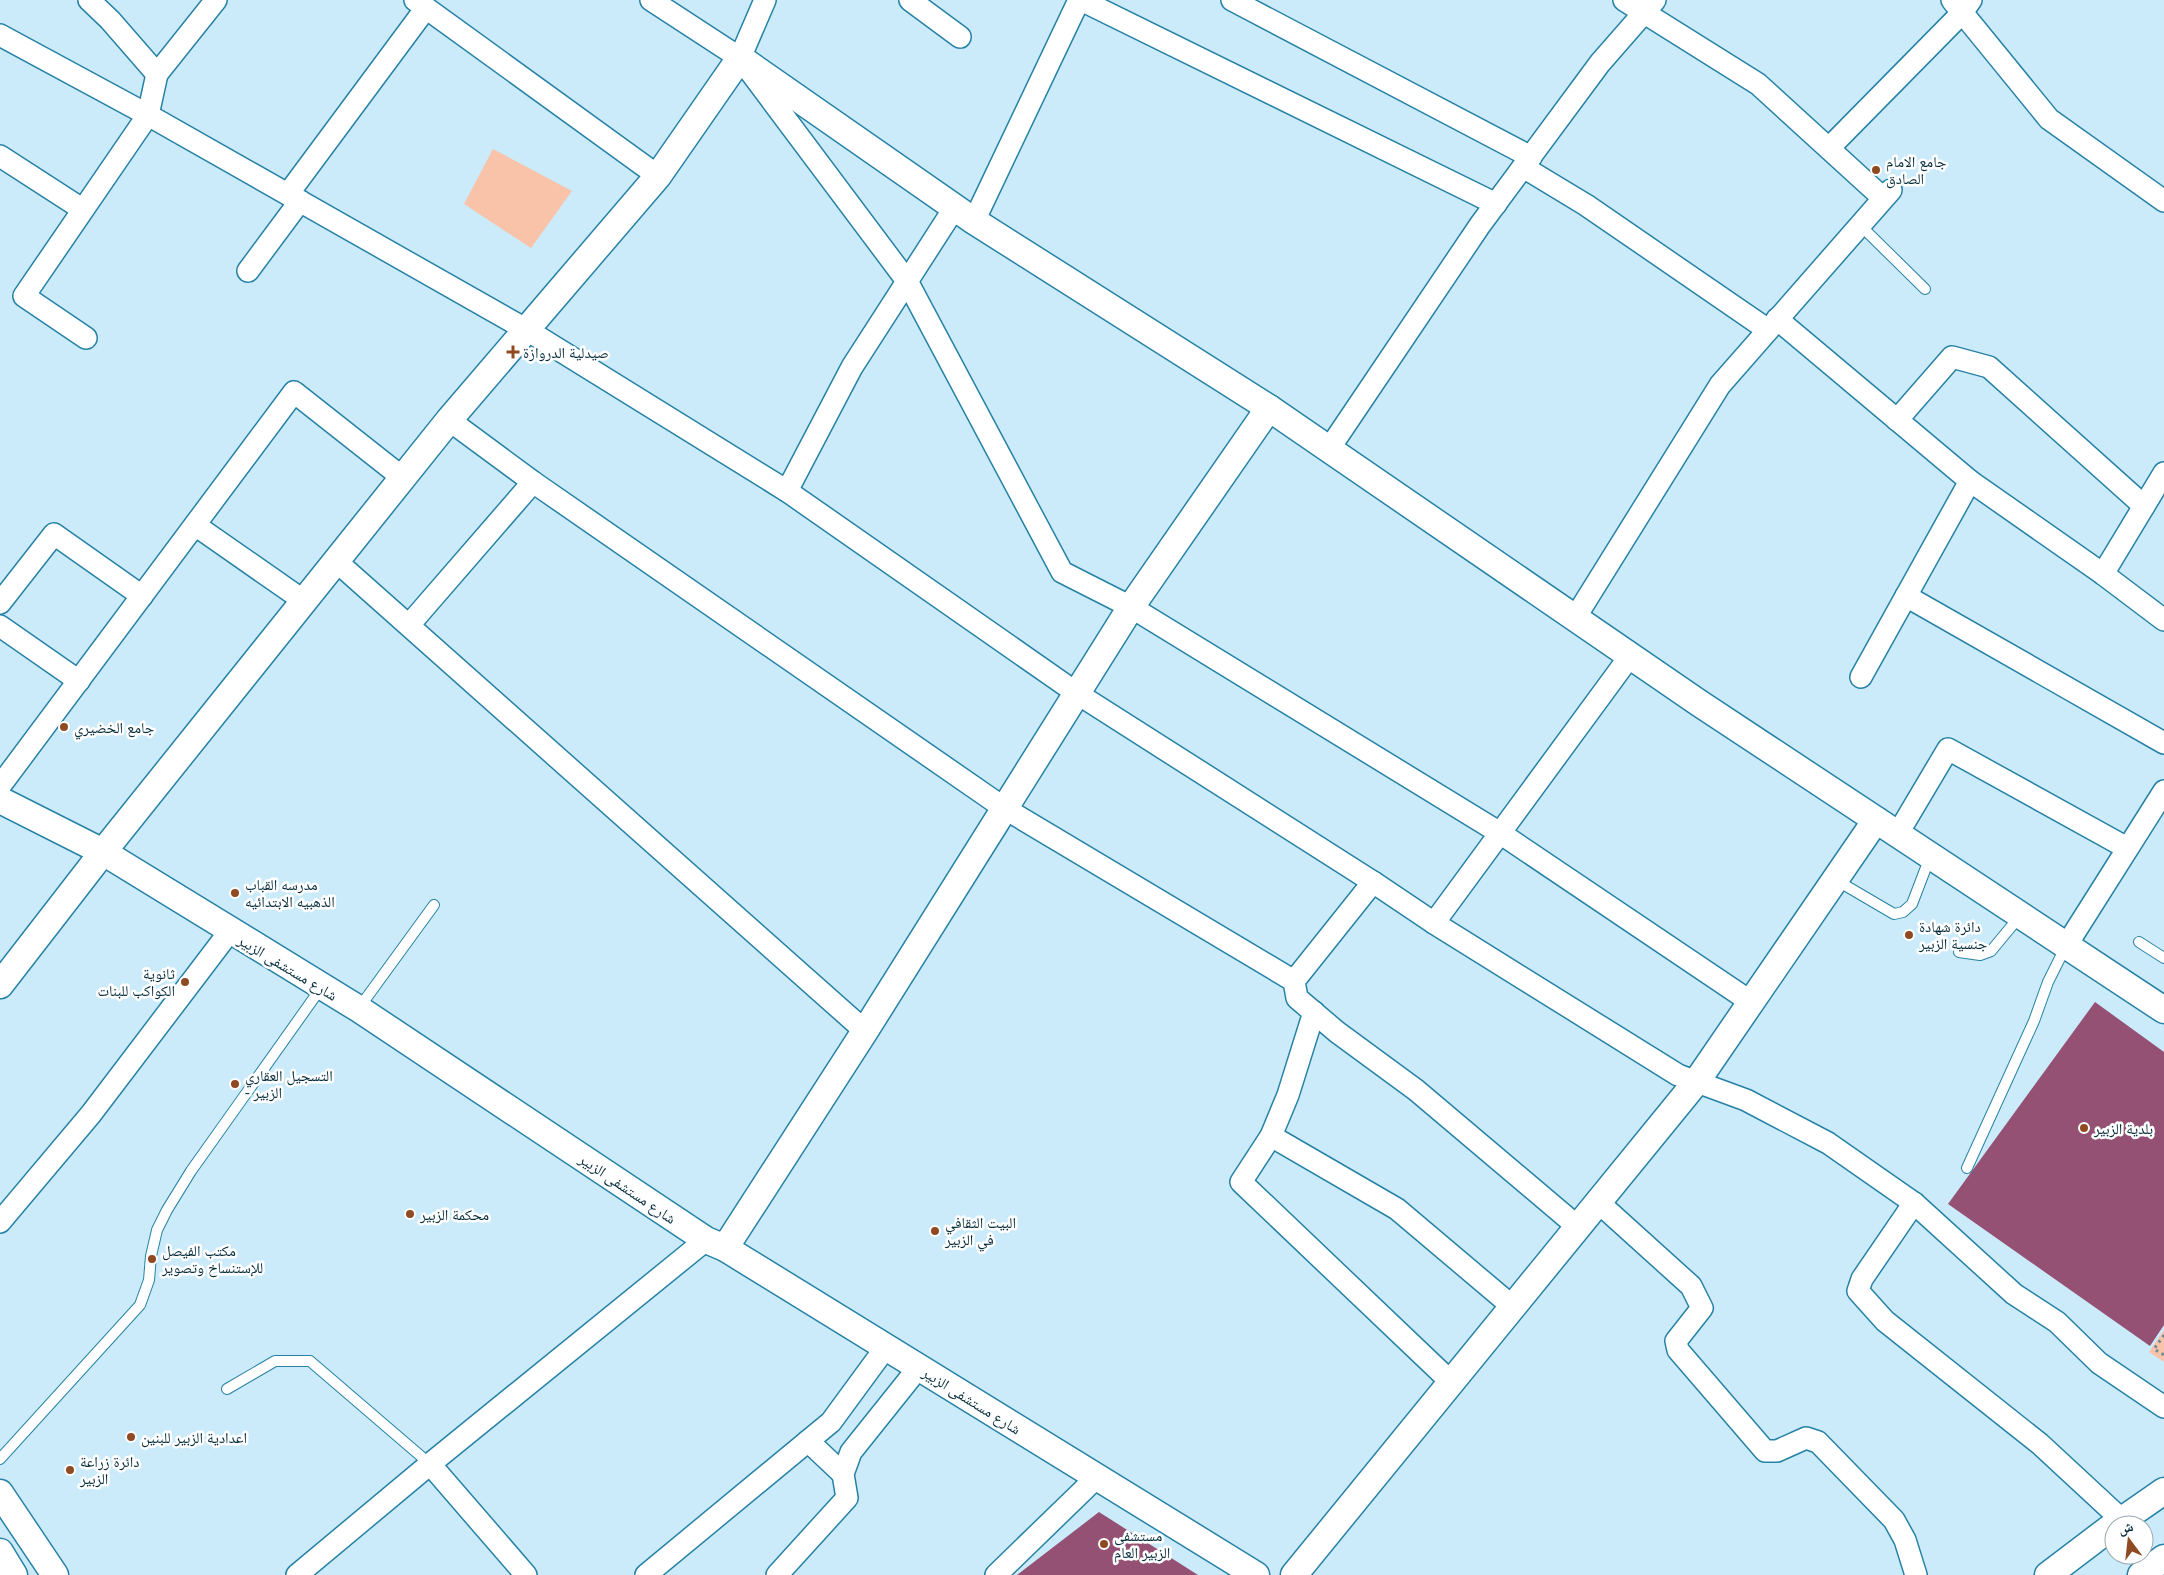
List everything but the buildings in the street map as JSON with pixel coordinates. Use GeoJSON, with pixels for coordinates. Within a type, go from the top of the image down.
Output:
{"type":"FeatureCollection","features":[{"type":"Feature","properties":{"kind":"street"},"geometry":{"type":"LineString","coordinates":[[89,0],[110,20],[157,74]]}},
{"type":"Feature","properties":{"kind":"street"},"geometry":{"type":"LineString","coordinates":[[86,338],[24,296],[148,115],[157,74],[216,0]]}},
{"type":"Feature","properties":{"kind":"street"},"geometry":{"type":"LineString","coordinates":[[651,0],[740,58],[965,214],[1269,408],[1630,656],[1897,835],[2164,1010]]}},
{"type":"Feature","properties":{"kind":"street"},"geometry":{"type":"LineString","coordinates":[[0,985],[103,852],[449,420],[658,176],[740,58],[765,0]]}},
{"type":"Feature","properties":{"kind":"street"},"geometry":{"type":"LineString","coordinates":[[910,0],[960,37]]}},
{"type":"Feature","properties":{"kind":"street"},"geometry":{"type":"LineString","coordinates":[[787,491],[852,367],[907,281],[965,214],[1080,0],[1496,204]]}},
{"type":"Feature","properties":{"kind":"street"},"geometry":{"type":"LineString","coordinates":[[1232,0],[1254,6],[1527,162],[1586,205],[1773,325],[1897,420],[1970,481],[2103,574],[2164,620]]}},
{"type":"Feature","properties":{"kind":"street"},"geometry":{"type":"LineString","coordinates":[[1576,618],[1720,385],[1887,194],[1829,148],[1758,84],[1649,6],[1624,0]]}},
{"type":"Feature","properties":{"kind":"street"},"geometry":{"type":"LineString","coordinates":[[248,271],[420,4],[658,176]]}},
{"type":"Feature","properties":{"kind":"street"},"geometry":{"type":"LineString","coordinates":[[1829,148],[1961,4],[2049,119],[2164,202]]}},
{"type":"Feature","properties":{"kind":"street"},"geometry":{"type":"LineString","coordinates":[[1329,449],[1496,204],[1600,63],[1649,6]]}},
{"type":"Feature","properties":{"kind":"street"},"geometry":{"type":"LineString","coordinates":[[0,35],[148,115],[527,330],[787,491],[1078,694],[1434,923],[1678,1075],[1746,1100],[1828,1144],[1914,1203],[2014,1294],[2057,1322],[2099,1363],[2164,1407]]}},
{"type":"Feature","properties":{"kind":"street"},"geometry":{"type":"LineString","coordinates":[[740,58],[907,281],[1062,572],[1131,607],[1500,834],[1751,1002]]}},
{"type":"Feature","properties":{"kind":"street"},"geometry":{"type":"LineString","coordinates":[[0,156],[82,209]]}},
{"type":"Feature","properties":{"kind":"street"},"geometry":{"type":"LineString","coordinates":[[1897,420],[1952,357],[1981,364],[1989,367],[2144,506]]}},
{"type":"Feature","properties":{"kind":"street"},"geometry":{"type":"LineString","coordinates":[[0,786],[294,392],[403,478]]}},
{"type":"Feature","properties":{"kind":"street"},"geometry":{"type":"LineString","coordinates":[[297,1575],[430,1464],[716,1244],[865,1031],[1131,607],[1269,408]]}},
{"type":"Feature","properties":{"kind":"street"},"geometry":{"type":"LineString","coordinates":[[449,420],[533,482],[1004,808],[1294,981]]}},
{"type":"Feature","properties":{"kind":"street"},"geometry":{"type":"LineString","coordinates":[[2103,574],[2164,473]]}},
{"type":"Feature","properties":{"kind":"street"},"geometry":{"type":"LineString","coordinates":[[1861,677],[1970,481]]}},
{"type":"Feature","properties":{"kind":"street"},"geometry":{"type":"LineString","coordinates":[[409,625],[533,482]]}},
{"type":"Feature","properties":{"kind":"street"},"geometry":{"type":"LineString","coordinates":[[195,525],[304,601]]}},
{"type":"Feature","properties":{"kind":"street"},"geometry":{"type":"LineString","coordinates":[[0,603],[54,534],[142,596]]}},
{"type":"Feature","properties":{"kind":"street"},"geometry":{"type":"LineString","coordinates":[[336,561],[865,1031]]}},
{"type":"Feature","properties":{"kind":"street"},"geometry":{"type":"LineString","coordinates":[[1906,596],[2164,742]]}},
{"type":"Feature","properties":{"kind":"street"},"geometry":{"type":"LineString","coordinates":[[0,626],[78,681]]}},
{"type":"Feature","properties":{"kind":"street"},"geometry":{"type":"LineString","coordinates":[[1434,923],[1630,656]]}},
{"type":"Feature","properties":{"kind":"street"},"geometry":{"type":"LineString","coordinates":[[1897,835],[1948,749],[2127,848]]}},
{"type":"Feature","properties":{"kind":"street"},"geometry":{"type":"LineString","coordinates":[[2066,946],[2164,791]]}},
{"type":"Feature","properties":{"kind":"street","name":"شارع مستشفى الزبير"},"geometry":{"type":"LineString","coordinates":[[0,800],[103,852],[358,1009],[716,1244],[1256,1575]]}},
{"type":"Feature","properties":{"kind":"street"},"geometry":{"type":"LineString","coordinates":[[1294,1575],[1697,1081],[1876,820]]}},
{"type":"Feature","properties":{"kind":"street"},"geometry":{"type":"LineString","coordinates":[[1373,882],[1294,981],[1297,998],[1337,1032],[1416,1090],[1578,1227]]}},
{"type":"Feature","properties":{"kind":"street"},"geometry":{"type":"LineString","coordinates":[[0,1222],[91,1114],[230,931]]}},
{"type":"Feature","properties":{"kind":"street"},"geometry":{"type":"LineString","coordinates":[[1314,1012],[1288,1095],[1271,1136],[1241,1182],[1451,1382]]}},
{"type":"Feature","properties":{"kind":"street"},"geometry":{"type":"LineString","coordinates":[[1271,1136],[1397,1209],[1513,1306]]}},
{"type":"Feature","properties":{"kind":"street"},"geometry":{"type":"LineString","coordinates":[[1598,1202],[1691,1286],[1702,1308],[1676,1341],[1678,1350],[1746,1430],[1765,1451],[1777,1451],[1806,1438],[1818,1442],[1894,1520],[1905,1540],[1916,1575]]}},
{"type":"Feature","properties":{"kind":"street"},"geometry":{"type":"LineString","coordinates":[[1914,1203],[1862,1279],[1858,1291],[1885,1321],[2040,1444],[2109,1515]]}},
{"type":"Feature","properties":{"kind":"street"},"geometry":{"type":"LineString","coordinates":[[646,1575],[830,1422],[886,1347]]}},
{"type":"Feature","properties":{"kind":"street"},"geometry":{"type":"LineString","coordinates":[[777,1575],[847,1498],[843,1474],[851,1452],[919,1367]]}},
{"type":"Feature","properties":{"kind":"street"},"geometry":{"type":"LineString","coordinates":[[808,1441],[843,1474]]}},
{"type":"Feature","properties":{"kind":"street"},"geometry":{"type":"LineString","coordinates":[[430,1464],[526,1575]]}},
{"type":"Feature","properties":{"kind":"street"},"geometry":{"type":"LineString","coordinates":[[996,1575],[1097,1478]]}},
{"type":"Feature","properties":{"kind":"street"},"geometry":{"type":"LineString","coordinates":[[2129,1515],[2164,1491]]}},
{"type":"Feature","properties":{"kind":"street"},"geometry":{"type":"LineString","coordinates":[[0,1493],[55,1575]]}},
{"type":"Feature","properties":{"kind":"street"},"geometry":{"type":"LineString","coordinates":[[2048,1575],[2104,1533]]}},
{"type":"Feature","properties":{"kind":"street"},"geometry":{"type":"LineString","coordinates":[[0,1552],[14,1575]]}},
{"type":"Feature","properties":{"kind":"street"},"geometry":{"type":"LineString","coordinates":[[2140,1575],[2164,1558]]}},
{"type":"Feature","properties":{"kind":"lane"},"geometry":{"type":"LineString","coordinates":[[1860,224],[1925,289]]}},
{"type":"Feature","properties":{"kind":"lane"},"geometry":{"type":"LineString","coordinates":[[1835,880],[1894,914],[1903,912],[1912,904],[1930,856]]}},
{"type":"Feature","properties":{"kind":"lane"},"geometry":{"type":"LineString","coordinates":[[358,1009],[434,905]]}},
{"type":"Feature","properties":{"kind":"lane"},"geometry":{"type":"LineString","coordinates":[[1959,952],[1980,955],[1992,951],[2020,916]]}},
{"type":"Feature","properties":{"kind":"lane"},"geometry":{"type":"LineString","coordinates":[[2139,942],[2164,958]]}},
{"type":"Feature","properties":{"kind":"lane"},"geometry":{"type":"LineString","coordinates":[[1968,1168],[2034,1020],[2048,982],[2066,946]]}},
{"type":"Feature","properties":{"kind":"lane"},"geometry":{"type":"LineString","coordinates":[[0,1459],[140,1305],[149,1280],[151,1256],[157,1230],[167,1210],[191,1171],[322,988]]}},
{"type":"Feature","properties":{"kind":"lane"},"geometry":{"type":"LineString","coordinates":[[227,1389],[275,1361],[310,1361],[430,1464]]}},
{"type":"Feature","properties":{"kind":"path"},"geometry":{"type":"LineString","coordinates":[[2164,1335],[2154,1349],[2164,1355]]}},
{"type":"Feature","properties":{"kind":"shaded area"},"geometry":{"type":"Polygon","coordinates":[[[493,149],[572,191],[531,248],[464,204],[493,149]]]}},
{"type":"Feature","properties":{"kind":"shaded area"},"geometry":{"type":"Polygon","coordinates":[[[2164,1330],[2164,1362],[2149,1352],[2164,1330]]]}},
{"type":"Feature","properties":{"kind":"place","name":"جامع الامام الصادق"},"geometry":{"type":"Point","coordinates":[1876,170]}},
{"type":"Feature","properties":{"kind":"place","name":"صيدلية الدروازة"},"geometry":{"type":"Point","coordinates":[513,352]}},
{"type":"Feature","properties":{"kind":"place","name":"جامع الخضيري"},"geometry":{"type":"Point","coordinates":[64,727]}},
{"type":"Feature","properties":{"kind":"place","name":"مدرسه القباب الذهبيه الابتدائيه"},"geometry":{"type":"Point","coordinates":[235,893]}},
{"type":"Feature","properties":{"kind":"place","name":"دائرة شهادة جنسية الزبير"},"geometry":{"type":"Point","coordinates":[1909,935]}},
{"type":"Feature","properties":{"kind":"place","name":"ثانوية الكواكب للبنات"},"geometry":{"type":"Point","coordinates":[185,982]}},
{"type":"Feature","properties":{"kind":"place","name":"التسجيل العقاري - الزبير"},"geometry":{"type":"Point","coordinates":[235,1084]}},
{"type":"Feature","properties":{"kind":"place","name":"بلدية الزبير"},"geometry":{"type":"Point","coordinates":[2084,1128]}},
{"type":"Feature","properties":{"kind":"place","name":"محكمة الزبير"},"geometry":{"type":"Point","coordinates":[410,1214]}},
{"type":"Feature","properties":{"kind":"place","name":"البيت الثقافي في الزبير"},"geometry":{"type":"Point","coordinates":[935,1231]}},
{"type":"Feature","properties":{"kind":"place","name":"مكتب الفيصل للإستنساخ وتصوير"},"geometry":{"type":"Point","coordinates":[152,1259]}},
{"type":"Feature","properties":{"kind":"place","name":"اعدادية الزبير للبنين"},"geometry":{"type":"Point","coordinates":[131,1437]}},
{"type":"Feature","properties":{"kind":"place","name":"دائرة زراعة الزبير"},"geometry":{"type":"Point","coordinates":[70,1470]}},
{"type":"Feature","properties":{"kind":"place","name":"مستشفى الزبير العام"},"geometry":{"type":"Point","coordinates":[1104,1544]}}]}
